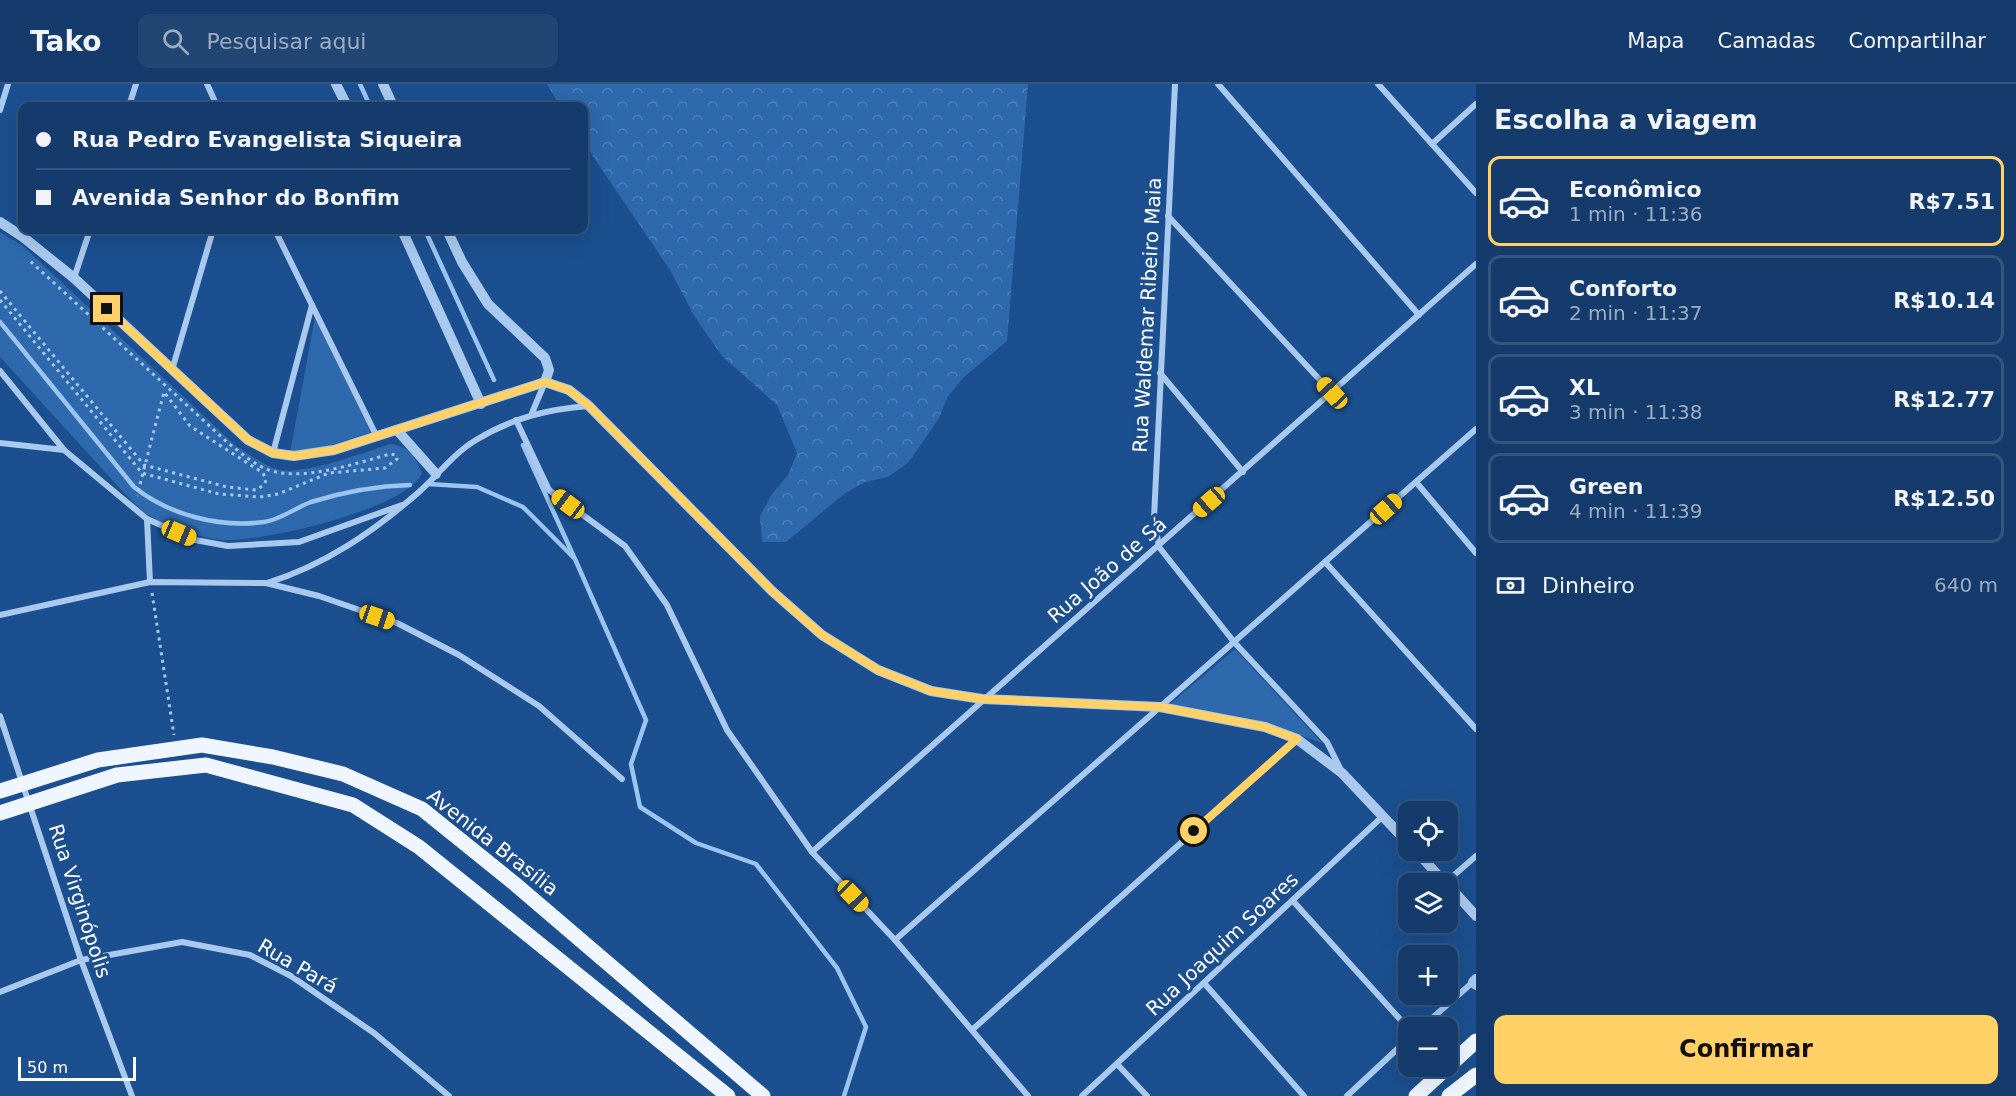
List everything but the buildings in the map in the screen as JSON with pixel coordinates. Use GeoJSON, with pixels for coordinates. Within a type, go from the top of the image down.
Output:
{"type":"FeatureCollection","features":[{"type":"Feature","properties":{"kind":"main road","name":"Avenida Brasília"},"geometry":{"type":"LineString","coordinates":[[0,791],[98,760],[202,745],[342,774],[422,809],[515,884],[712,1055],[763,1096]]}},
{"type":"Feature","properties":{"kind":"main road"},"geometry":{"type":"LineString","coordinates":[[0,813],[30,801],[117,775],[206,765],[353,805],[419,847],[728,1096]]}},
{"type":"Feature","properties":{"kind":"main road"},"geometry":{"type":"LineString","coordinates":[[1416,1096],[1476,1041]]}},
{"type":"Feature","properties":{"kind":"main road"},"geometry":{"type":"LineString","coordinates":[[1449,1096],[1476,1075]]}},
{"type":"Feature","properties":{"kind":"street"},"geometry":{"type":"LineString","coordinates":[[0,110],[8,84]]}},
{"type":"Feature","properties":{"kind":"street"},"geometry":{"type":"LineString","coordinates":[[130,102],[136,84]]}},
{"type":"Feature","properties":{"kind":"street"},"geometry":{"type":"LineString","coordinates":[[207,84],[215,102]]}},
{"type":"Feature","properties":{"kind":"street"},"geometry":{"type":"LineString","coordinates":[[336,84],[345,102]]}},
{"type":"Feature","properties":{"kind":"street"},"geometry":{"type":"LineString","coordinates":[[383,84],[391,102]]}},
{"type":"Feature","properties":{"kind":"street","name":"Rua Waldemar Ribeiro Maia"},"geometry":{"type":"LineString","coordinates":[[1159,547],[1154,518],[1175,84]]}},
{"type":"Feature","properties":{"kind":"street"},"geometry":{"type":"LineString","coordinates":[[1218,84],[1419,315]]}},
{"type":"Feature","properties":{"kind":"street"},"geometry":{"type":"LineString","coordinates":[[1378,84],[1476,193]]}},
{"type":"Feature","properties":{"kind":"street"},"geometry":{"type":"LineString","coordinates":[[1432,144],[1476,104]]}},
{"type":"Feature","properties":{"kind":"street"},"geometry":{"type":"LineString","coordinates":[[1168,216],[1332,393]]}},
{"type":"Feature","properties":{"kind":"street"},"geometry":{"type":"LineString","coordinates":[[0,222],[18,233]]}},
{"type":"Feature","properties":{"kind":"street"},"geometry":{"type":"LineString","coordinates":[[19,234],[74,278],[172,372],[248,440],[273,453],[294,456],[334,450],[545,382],[569,390],[589,406],[772,591],[822,635],[878,670],[931,691],[982,699],[1160,707],[1265,727],[1297,739],[1342,773],[1398,832]]}},
{"type":"Feature","properties":{"kind":"street"},"geometry":{"type":"LineString","coordinates":[[74,278],[89,234]]}},
{"type":"Feature","properties":{"kind":"street"},"geometry":{"type":"LineString","coordinates":[[172,372],[212,234]]}},
{"type":"Feature","properties":{"kind":"street"},"geometry":{"type":"LineString","coordinates":[[277,234],[377,437]]}},
{"type":"Feature","properties":{"kind":"street"},"geometry":{"type":"LineString","coordinates":[[404,234],[481,404]]}},
{"type":"Feature","properties":{"kind":"street"},"geometry":{"type":"LineString","coordinates":[[449,234],[462,262],[488,304],[545,358],[549,369],[532,414]]}},
{"type":"Feature","properties":{"kind":"street","name":"Rua João de Sá"},"geometry":{"type":"LineString","coordinates":[[812,852],[982,699],[1159,547],[1476,264]]}},
{"type":"Feature","properties":{"kind":"street"},"geometry":{"type":"LineString","coordinates":[[273,453],[312,304]]}},
{"type":"Feature","properties":{"kind":"street"},"geometry":{"type":"LineString","coordinates":[[0,370],[64,450],[147,519],[195,540],[228,546],[299,542],[402,505]]}},
{"type":"Feature","properties":{"kind":"street"},"geometry":{"type":"LineString","coordinates":[[1160,372],[1243,472]]}},
{"type":"Feature","properties":{"kind":"street"},"geometry":{"type":"LineString","coordinates":[[266,583],[304,572],[356,542],[402,505],[475,440],[532,414],[589,406]]}},
{"type":"Feature","properties":{"kind":"street"},"geometry":{"type":"LineString","coordinates":[[516,420],[549,490],[625,546],[667,605],[727,730],[812,852],[895,940],[1028,1096]]}},
{"type":"Feature","properties":{"kind":"street"},"geometry":{"type":"LineString","coordinates":[[895,940],[1476,429]]}},
{"type":"Feature","properties":{"kind":"street"},"geometry":{"type":"LineString","coordinates":[[397,430],[436,474]]}},
{"type":"Feature","properties":{"kind":"street"},"geometry":{"type":"LineString","coordinates":[[0,443],[64,450]]}},
{"type":"Feature","properties":{"kind":"street"},"geometry":{"type":"LineString","coordinates":[[1416,482],[1476,553]]}},
{"type":"Feature","properties":{"kind":"street"},"geometry":{"type":"LineString","coordinates":[[147,519],[150,582]]}},
{"type":"Feature","properties":{"kind":"street"},"geometry":{"type":"LineString","coordinates":[[1159,547],[1234,642],[1328,742],[1342,773]]}},
{"type":"Feature","properties":{"kind":"street"},"geometry":{"type":"LineString","coordinates":[[1325,562],[1476,729]]}},
{"type":"Feature","properties":{"kind":"street"},"geometry":{"type":"LineString","coordinates":[[0,615],[150,582],[266,583],[319,596],[397,623],[459,656],[539,706],[622,779]]}},
{"type":"Feature","properties":{"kind":"street","name":"Rua Virginópolis"},"geometry":{"type":"LineString","coordinates":[[0,716],[81,960],[132,1096]]}},
{"type":"Feature","properties":{"kind":"street"},"geometry":{"type":"LineString","coordinates":[[972,1030],[1297,739]]}},
{"type":"Feature","properties":{"kind":"street","name":"Rua Joaquim Soares"},"geometry":{"type":"LineString","coordinates":[[1082,1096],[1383,816]]}},
{"type":"Feature","properties":{"kind":"street"},"geometry":{"type":"LineString","coordinates":[[1458,873],[1476,856]]}},
{"type":"Feature","properties":{"kind":"street"},"geometry":{"type":"LineString","coordinates":[[1425,861],[1436,873]]}},
{"type":"Feature","properties":{"kind":"street"},"geometry":{"type":"LineString","coordinates":[[1458,897],[1476,916]]}},
{"type":"Feature","properties":{"kind":"street"},"geometry":{"type":"LineString","coordinates":[[1293,901],[1398,1017]]}},
{"type":"Feature","properties":{"kind":"street","name":"Rua Pará"},"geometry":{"type":"LineString","coordinates":[[0,992],[81,960],[182,942],[250,955],[291,976],[374,1033],[449,1096]]}},
{"type":"Feature","properties":{"kind":"street"},"geometry":{"type":"LineString","coordinates":[[1434,1017],[1475,982]]}},
{"type":"Feature","properties":{"kind":"street"},"geometry":{"type":"LineString","coordinates":[[1204,984],[1304,1096]]}},
{"type":"Feature","properties":{"kind":"street"},"geometry":{"type":"LineString","coordinates":[[1347,1096],[1398,1048]]}},
{"type":"Feature","properties":{"kind":"street"},"geometry":{"type":"LineString","coordinates":[[1117,1064],[1147,1096]]}},
{"type":"Feature","properties":{"kind":"path"},"geometry":{"type":"LineString","coordinates":[[0,300],[142,473],[219,494],[260,497],[278,494],[328,473],[385,468],[397,459],[396,455],[390,454],[323,470],[291,474],[269,470],[255,463],[228,443],[27,259]]}},
{"type":"Feature","properties":{"kind":"path"},"geometry":{"type":"LineString","coordinates":[[0,291],[144,465],[227,488],[255,490],[264,485],[266,480],[263,473],[190,426],[164,392]]}},
{"type":"Feature","properties":{"kind":"path"},"geometry":{"type":"LineString","coordinates":[[138,496],[164,392],[168,388]]}},
{"type":"Feature","properties":{"kind":"path"},"geometry":{"type":"LineString","coordinates":[[150,582],[177,749]]}},
{"type":"Feature","properties":{"kind":"green space"},"geometry":{"type":"Polygon","coordinates":[[[547,84],[1028,84],[1007,341],[964,377],[948,396],[939,418],[909,462],[888,477],[865,482],[844,494],[786,542],[762,542],[760,516],[772,494],[788,475],[797,453],[777,405],[722,356],[693,314],[670,270],[588,149],[588,102],[558,102],[547,84]]]}},
{"type":"Feature","properties":{"kind":"green space"},"geometry":{"type":"Polygon","coordinates":[[[0,232],[23,246],[235,445],[262,463],[280,470],[291,471],[335,462],[390,444],[407,450],[417,462],[422,473],[411,486],[390,499],[362,511],[298,530],[267,536],[213,539],[177,529],[149,515],[127,496],[0,357],[0,232]]]}},
{"type":"Feature","properties":{"kind":"green space"},"geometry":{"type":"Polygon","coordinates":[[[315,317],[371,432],[319,449],[290,453],[315,317]]]}},
{"type":"Feature","properties":{"kind":"green space"},"geometry":{"type":"Polygon","coordinates":[[[1235,649],[1322,743],[1253,719],[1170,704],[1235,649]]]}},
{"type":"Feature","properties":{"kind":"waterway"},"geometry":{"type":"LineString","coordinates":[[360,84],[368,102]]}},
{"type":"Feature","properties":{"kind":"waterway"},"geometry":{"type":"LineString","coordinates":[[427,234],[494,380]]}},
{"type":"Feature","properties":{"kind":"waterway"},"geometry":{"type":"LineString","coordinates":[[0,322],[134,487],[148,497],[179,512],[212,521],[264,522],[276,519],[311,502],[335,495],[372,488],[410,485]]}},
{"type":"Feature","properties":{"kind":"waterway"},"geometry":{"type":"LineString","coordinates":[[523,445],[574,557]]}},
{"type":"Feature","properties":{"kind":"waterway"},"geometry":{"type":"LineString","coordinates":[[428,484],[477,487],[523,507],[575,559],[646,720],[631,764],[640,807],[696,843],[756,864],[837,968],[866,1027],[844,1096]]}},
{"type":"Feature","properties":{"kind":"route"},"geometry":{"type":"LineString","coordinates":[[107,309],[172,372],[248,440],[273,453],[294,456],[334,450],[545,382],[569,390],[589,406],[772,591],[822,635],[878,670],[931,691],[982,699],[1160,707],[1265,727],[1297,739],[1194,831]]}}]}
